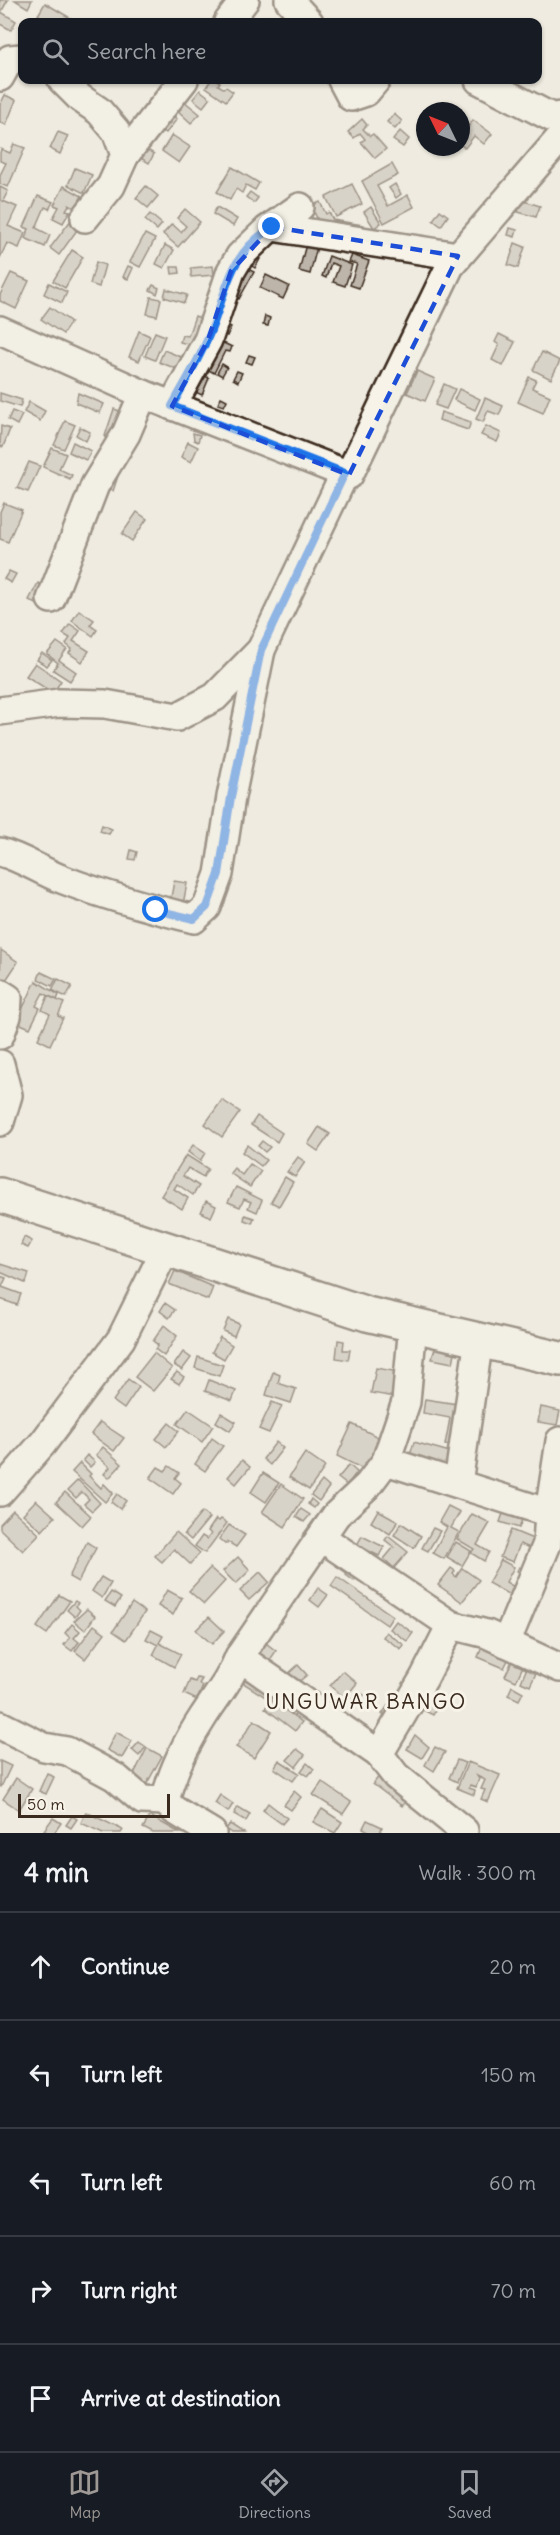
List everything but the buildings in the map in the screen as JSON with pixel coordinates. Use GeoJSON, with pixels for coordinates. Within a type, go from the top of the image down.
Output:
{"type":"FeatureCollection","features":[{"type":"Feature","properties":{"kind":"main road"},"geometry":{"type":"LineString","coordinates":[[0,1196],[367,1314],[560,1359]]}},
{"type":"Feature","properties":{"kind":"street"},"geometry":{"type":"LineString","coordinates":[[231,18],[245,0]]}},
{"type":"Feature","properties":{"kind":"street"},"geometry":{"type":"LineString","coordinates":[[289,0],[305,18]]}},
{"type":"Feature","properties":{"kind":"street"},"geometry":{"type":"LineString","coordinates":[[0,78],[10,59],[18,58]]}},
{"type":"Feature","properties":{"kind":"street"},"geometry":{"type":"LineString","coordinates":[[66,84],[80,98],[99,111],[116,131],[125,155]]}},
{"type":"Feature","properties":{"kind":"street"},"geometry":{"type":"LineString","coordinates":[[85,218],[111,186],[125,155],[181,84]]}},
{"type":"Feature","properties":{"kind":"street"},"geometry":{"type":"LineString","coordinates":[[344,84],[351,97],[366,92],[373,84]]}},
{"type":"Feature","properties":{"kind":"street"},"geometry":{"type":"LineString","coordinates":[[487,84],[553,118],[560,116]]}},
{"type":"Feature","properties":{"kind":"street"},"geometry":{"type":"LineString","coordinates":[[0,330],[142,394],[349,475],[450,266],[560,138]]}},
{"type":"Feature","properties":{"kind":"street"},"geometry":{"type":"LineString","coordinates":[[172,406],[208,340],[231,271],[240,256],[272,227],[300,207]]}},
{"type":"Feature","properties":{"kind":"street"},"geometry":{"type":"LineString","coordinates":[[272,227],[458,256]]}},
{"type":"Feature","properties":{"kind":"street"},"geometry":{"type":"LineString","coordinates":[[51,599],[95,484],[126,435],[142,394]]}},
{"type":"Feature","properties":{"kind":"street"},"geometry":{"type":"LineString","coordinates":[[0,852],[34,864],[61,880],[156,910],[194,919],[207,907],[219,874],[231,797],[261,650],[345,473]]}},
{"type":"Feature","properties":{"kind":"street"},"geometry":{"type":"LineString","coordinates":[[0,711],[58,703],[105,704],[177,717],[215,697],[261,650]]}},
{"type":"Feature","properties":{"kind":"street"},"geometry":{"type":"LineString","coordinates":[[0,993],[8,998],[7,1016],[0,1035]]}},
{"type":"Feature","properties":{"kind":"street"},"geometry":{"type":"LineString","coordinates":[[0,1064],[8,1095],[0,1122]]}},
{"type":"Feature","properties":{"kind":"street"},"geometry":{"type":"LineString","coordinates":[[0,1492],[43,1443],[121,1339],[166,1248]]}},
{"type":"Feature","properties":{"kind":"street"},"geometry":{"type":"LineString","coordinates":[[165,1801],[176,1766],[202,1717],[230,1680],[239,1657],[336,1515],[368,1485],[386,1461],[406,1402],[413,1324]]}},
{"type":"Feature","properties":{"kind":"street"},"geometry":{"type":"LineString","coordinates":[[458,1484],[479,1339]]}},
{"type":"Feature","properties":{"kind":"street"},"geometry":{"type":"LineString","coordinates":[[506,1642],[547,1544],[549,1513],[560,1441]]}},
{"type":"Feature","properties":{"kind":"street"},"geometry":{"type":"LineString","coordinates":[[386,1461],[549,1513]]}},
{"type":"Feature","properties":{"kind":"street"},"geometry":{"type":"LineString","coordinates":[[322,1538],[451,1625],[487,1634],[560,1668]]}},
{"type":"Feature","properties":{"kind":"street"},"geometry":{"type":"LineString","coordinates":[[379,1754],[424,1678],[451,1625]]}},
{"type":"Feature","properties":{"kind":"street"},"geometry":{"type":"LineString","coordinates":[[239,1657],[379,1754],[396,1776],[464,1831]]}},
{"type":"Feature","properties":{"kind":"street"},"geometry":{"type":"LineString","coordinates":[[0,1725],[44,1747],[67,1751],[115,1777],[142,1800],[165,1801],[174,1810],[212,1833]]}},
{"type":"Feature","properties":{"kind":"highlighted area"},"geometry":{"type":"Polygon","coordinates":[[[272,227],[458,256],[349,475],[172,406],[208,340],[231,271],[272,227]]]}},
{"type":"Feature","properties":{"kind":"district","name":"UNGUWAR BANGO"},"geometry":{"type":"Point","coordinates":[366,1702]}},
{"type":"Feature","properties":{"kind":"route"},"geometry":{"type":"LineString","coordinates":[[156,910],[194,919],[207,907],[219,874],[231,797],[261,650],[323,515],[345,473],[172,406],[208,340],[231,271],[240,256],[272,227]]}}]}
